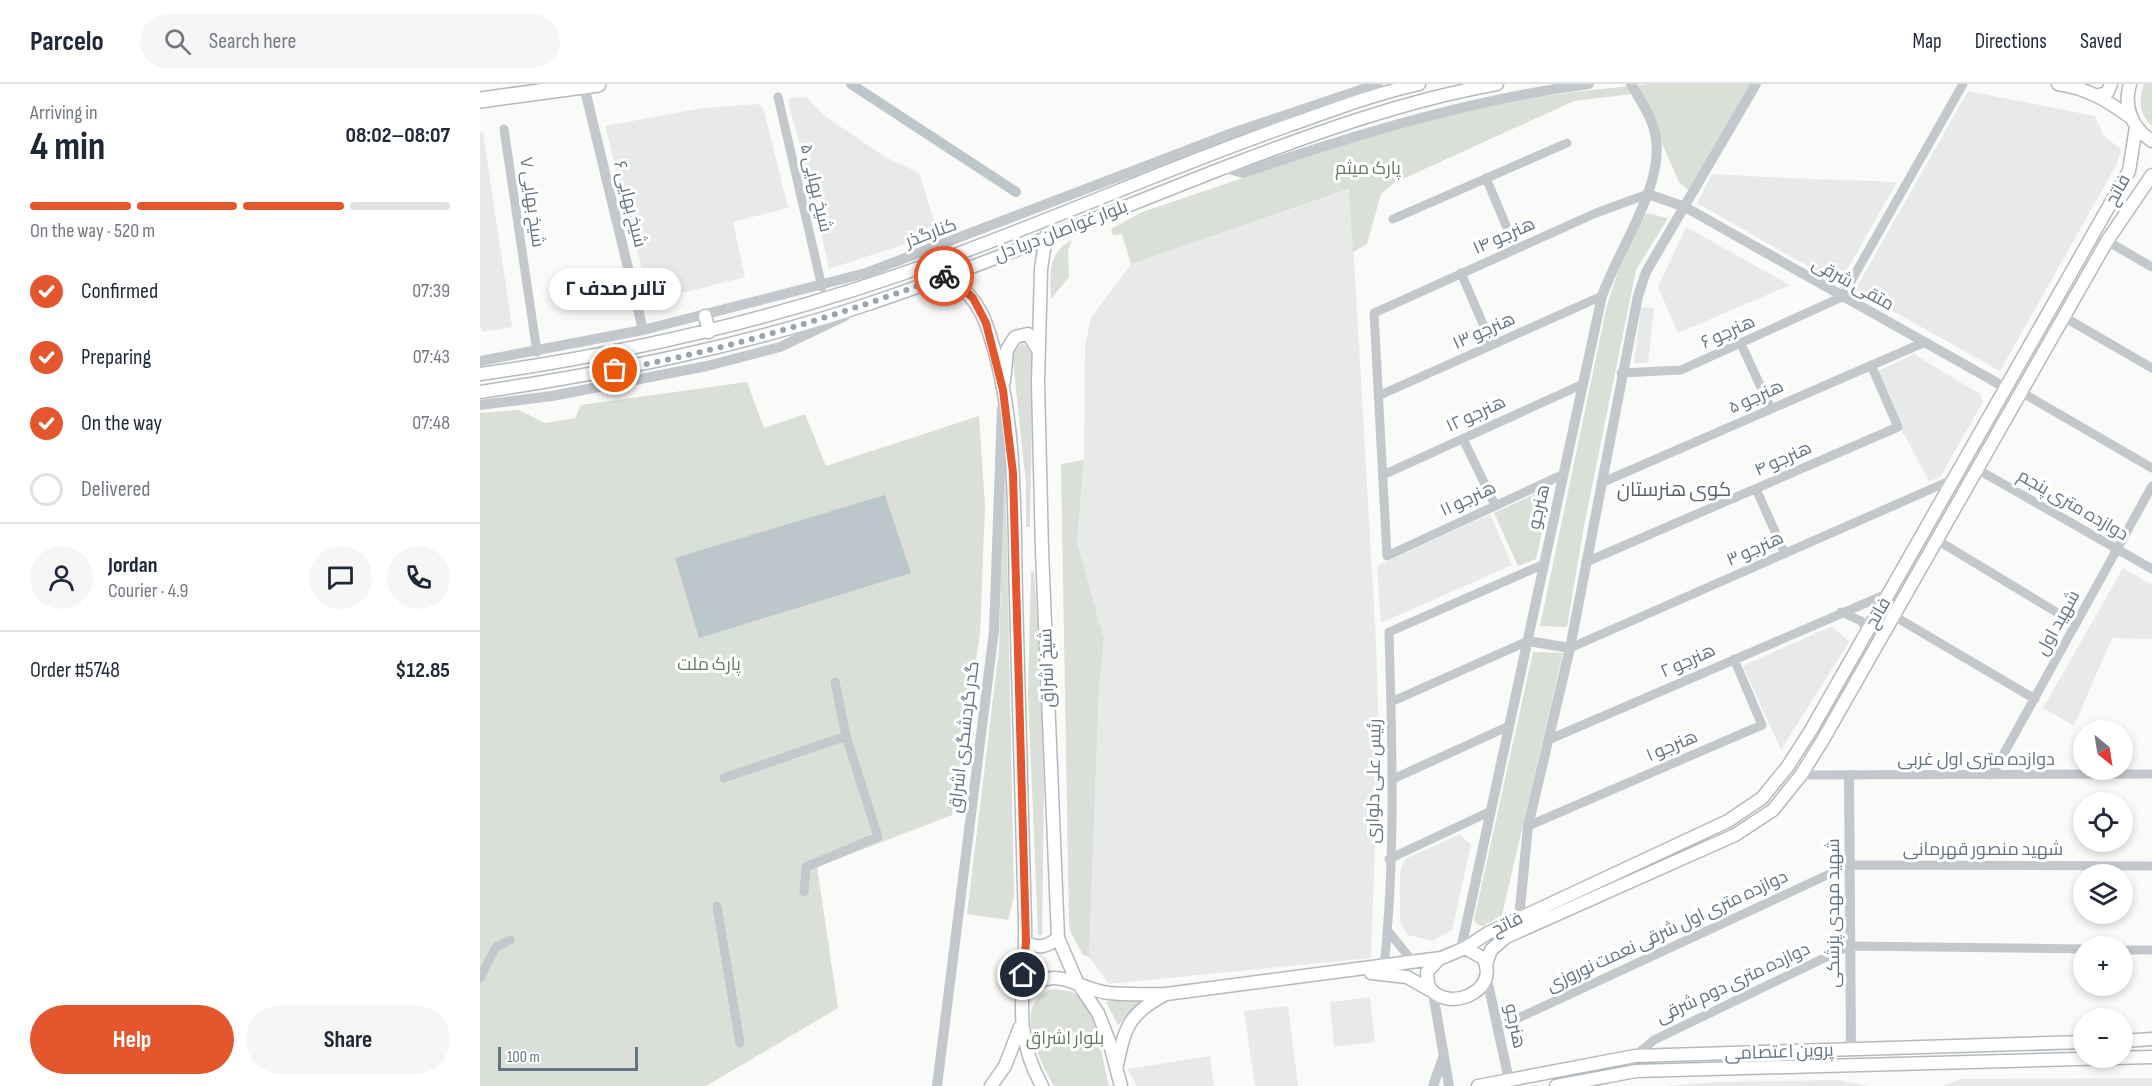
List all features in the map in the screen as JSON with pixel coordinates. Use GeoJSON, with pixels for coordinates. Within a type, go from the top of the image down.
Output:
{"type":"FeatureCollection","features":[{"type":"Feature","properties":{"kind":"highway"},"geometry":{"type":"LineString","coordinates":[[480,100],[591,85]]}},
{"type":"Feature","properties":{"kind":"main road","name":"بلوار غواصان دریا دل"},"geometry":{"type":"LineString","coordinates":[[480,374],[599,355],[709,332],[887,280],[1237,138],[1419,84]]}},
{"type":"Feature","properties":{"kind":"main road","name":"بلوار غواصان دریا دل"},"geometry":{"type":"LineString","coordinates":[[480,392],[549,382],[715,348],[871,303],[1324,130],[1408,105],[1497,84]]}},
{"type":"Feature","properties":{"kind":"main road"},"geometry":{"type":"LineString","coordinates":[[2058,84],[2078,87],[2099,95],[2133,122],[2152,141]]}},
{"type":"Feature","properties":{"kind":"main road"},"geometry":{"type":"LineString","coordinates":[[2099,95],[2107,93],[2111,84]]}},
{"type":"Feature","properties":{"kind":"main road","name":"فاتح"},"geometry":{"type":"LineString","coordinates":[[1486,964],[1491,950],[1522,924],[1728,821],[1762,798],[1788,766],[1811,730],[2129,171],[2133,122],[2127,105],[2130,84]]}},
{"type":"Feature","properties":{"kind":"main road","name":"فاتح"},"geometry":{"type":"LineString","coordinates":[[1462,949],[1488,933],[1522,924],[1735,835],[1773,810],[1801,775],[2107,241],[2151,179]]}},
{"type":"Feature","properties":{"kind":"main road","name":"شیخ اشراق"},"geometry":{"type":"LineString","coordinates":[[1046,236],[1041,269],[1039,354],[1042,550],[1058,938],[1077,982],[1098,1013],[1121,1086]]}},
{"type":"Feature","properties":{"kind":"main road","name":"شیخ اشراق"},"geometry":{"type":"LineString","coordinates":[[948,274],[973,298],[986,323],[1003,390],[1013,473],[1026,942],[1020,1026],[1027,1057],[1042,1086]]}},
{"type":"Feature","properties":{"kind":"main road"},"geometry":{"type":"LineString","coordinates":[[705,316],[709,332]]}},
{"type":"Feature","properties":{"kind":"main road"},"geometry":{"type":"LineString","coordinates":[[1003,390],[1007,350],[1015,337],[1028,334],[1039,354]]}},
{"type":"Feature","properties":{"kind":"main road"},"geometry":{"type":"LineString","coordinates":[[1762,798],[1773,810]]}},
{"type":"Feature","properties":{"kind":"main road"},"geometry":{"type":"LineString","coordinates":[[1026,942],[1046,946],[1058,938]]}},
{"type":"Feature","properties":{"kind":"main road"},"geometry":{"type":"LineString","coordinates":[[1022,992],[1034,983],[1048,978],[1063,978],[1107,993],[1166,994],[1441,958],[1462,949],[1478,953],[1486,964],[1487,979],[1483,987],[1465,997],[1450,1000],[1407,977],[1349,971]]}},
{"type":"Feature","properties":{"kind":"main road"},"geometry":{"type":"LineString","coordinates":[[1432,991],[1427,972],[1441,958]]}},
{"type":"Feature","properties":{"kind":"main road"},"geometry":{"type":"LineString","coordinates":[[1116,1068],[1124,1030],[1135,1015],[1149,1003],[1166,994]]}},
{"type":"Feature","properties":{"kind":"main road"},"geometry":{"type":"LineString","coordinates":[[991,1086],[1005,1066],[1020,1026]]}},
{"type":"Feature","properties":{"kind":"main road"},"geometry":{"type":"LineString","coordinates":[[2133,1041],[2152,1040]]}},
{"type":"Feature","properties":{"kind":"main road","name":"پروین اعتصامی"},"geometry":{"type":"LineString","coordinates":[[1478,1086],[1510,1083],[1635,1056],[2073,1042]]}},
{"type":"Feature","properties":{"kind":"main road","name":"پروین اعتصامی"},"geometry":{"type":"LineString","coordinates":[[1556,1086],[1636,1071],[2152,1057]]}},
{"type":"Feature","properties":{"kind":"street","name":"کنارگذر"},"geometry":{"type":"LineString","coordinates":[[480,362],[643,330],[822,287],[938,248],[1378,84]]}},
{"type":"Feature","properties":{"kind":"street"},"geometry":{"type":"LineString","coordinates":[[1225,168],[1243,173],[1408,120],[1522,93],[1589,84]]}},
{"type":"Feature","properties":{"kind":"street","name":"هنرجو"},"geometry":{"type":"LineString","coordinates":[[1462,949],[1489,812],[1602,296],[1613,266],[1648,194],[1658,166],[1656,136],[1630,84]]}},
{"type":"Feature","properties":{"kind":"street"},"geometry":{"type":"LineString","coordinates":[[1522,924],[1528,826],[1570,648],[1621,373],[1646,272],[1756,84]]}},
{"type":"Feature","properties":{"kind":"street"},"geometry":{"type":"LineString","coordinates":[[1842,297],[1963,84]]}},
{"type":"Feature","properties":{"kind":"street","name":"شیخ بهایی ۶"},"geometry":{"type":"LineString","coordinates":[[591,85],[643,330]]}},
{"type":"Feature","properties":{"kind":"street","name":"شیخ بهایی ۵"},"geometry":{"type":"LineString","coordinates":[[778,97],[822,287]]}},
{"type":"Feature","properties":{"kind":"street","name":"شیخ بهایی ۷"},"geometry":{"type":"LineString","coordinates":[[504,129],[537,352]]}},
{"type":"Feature","properties":{"kind":"street"},"geometry":{"type":"LineString","coordinates":[[1393,219],[1567,143]]}},
{"type":"Feature","properties":{"kind":"street"},"geometry":{"type":"LineString","coordinates":[[1486,178],[1516,249]]}},
{"type":"Feature","properties":{"kind":"street","name":"متقی شرقی"},"geometry":{"type":"LineString","coordinates":[[1648,194],[1685,207],[2006,388]]}},
{"type":"Feature","properties":{"kind":"street","name":"هنرجو ۱۴"},"geometry":{"type":"LineString","coordinates":[[1378,396],[1374,313],[1596,213],[1648,194]]}},
{"type":"Feature","properties":{"kind":"street"},"geometry":{"type":"LineString","coordinates":[[2107,241],[2152,267]]}},
{"type":"Feature","properties":{"kind":"street"},"geometry":{"type":"LineString","coordinates":[[1461,273],[1492,345]]}},
{"type":"Feature","properties":{"kind":"street","name":"هنرجو ۱۳"},"geometry":{"type":"LineString","coordinates":[[1378,396],[1602,296]]}},
{"type":"Feature","properties":{"kind":"street","name":"هنرجو ۶"},"geometry":{"type":"LineString","coordinates":[[1621,373],[1682,370],[1842,297]]}},
{"type":"Feature","properties":{"kind":"street"},"geometry":{"type":"LineString","coordinates":[[480,405],[552,396],[707,366],[780,346],[871,303]]}},
{"type":"Feature","properties":{"kind":"street"},"geometry":{"type":"LineString","coordinates":[[2064,317],[2152,368]]}},
{"type":"Feature","properties":{"kind":"street","name":"هنرجو ۵"},"geometry":{"type":"LineString","coordinates":[[1601,483],[1925,342]]}},
{"type":"Feature","properties":{"kind":"street"},"geometry":{"type":"LineString","coordinates":[[1741,344],[1771,409]]}},
{"type":"Feature","properties":{"kind":"street","name":"هنرجو ۴"},"geometry":{"type":"LineString","coordinates":[[1586,562],[1898,427],[1871,365]]}},
{"type":"Feature","properties":{"kind":"street"},"geometry":{"type":"LineString","coordinates":[[549,382],[552,396]]}},
{"type":"Feature","properties":{"kind":"street","name":"هنرجو ۱۲"},"geometry":{"type":"LineString","coordinates":[[1383,475],[1583,384]]}},
{"type":"Feature","properties":{"kind":"street","name":"گدر گردشگری اشراق"},"geometry":{"type":"LineString","coordinates":[[938,1086],[994,631],[1003,390]]}},
{"type":"Feature","properties":{"kind":"street"},"geometry":{"type":"LineString","coordinates":[[2021,392],[2152,468]]}},
{"type":"Feature","properties":{"kind":"street"},"geometry":{"type":"LineString","coordinates":[[1378,396],[1383,475]]}},
{"type":"Feature","properties":{"kind":"street"},"geometry":{"type":"LineString","coordinates":[[1463,439],[1495,505]]}},
{"type":"Feature","properties":{"kind":"street","name":"دوازده متری پنجم"},"geometry":{"type":"LineString","coordinates":[[1977,469],[2152,569]]}},
{"type":"Feature","properties":{"kind":"street","name":"هنرجو ۱۱"},"geometry":{"type":"LineString","coordinates":[[1383,475],[1387,556],[1564,474]]}},
{"type":"Feature","properties":{"kind":"street","name":"هنرجو ۳"},"geometry":{"type":"LineString","coordinates":[[1570,648],[1954,479]]}},
{"type":"Feature","properties":{"kind":"street","name":"شهید اول"},"geometry":{"type":"LineString","coordinates":[[1992,775],[2152,486]]}},
{"type":"Feature","properties":{"kind":"street"},"geometry":{"type":"LineString","coordinates":[[1756,489],[1785,554]]}},
{"type":"Feature","properties":{"kind":"street"},"geometry":{"type":"LineString","coordinates":[[1937,540],[2076,624]]}},
{"type":"Feature","properties":{"kind":"street","name":"رئیس علی دلواری"},"geometry":{"type":"LineString","coordinates":[[1384,966],[1388,931],[1393,779],[1389,632],[1542,565]]}},
{"type":"Feature","properties":{"kind":"street","name":"هنرجو ۲"},"geometry":{"type":"LineString","coordinates":[[1548,740],[1889,593]]}},
{"type":"Feature","properties":{"kind":"street"},"geometry":{"type":"LineString","coordinates":[[1841,612],[1861,621],[1868,630]]}},
{"type":"Feature","properties":{"kind":"street"},"geometry":{"type":"LineString","coordinates":[[1893,616],[2035,699]]}},
{"type":"Feature","properties":{"kind":"street"},"geometry":{"type":"LineString","coordinates":[[1390,702],[1528,641],[1570,648]]}},
{"type":"Feature","properties":{"kind":"street","name":"هنرجو ۱"},"geometry":{"type":"LineString","coordinates":[[1528,826],[1762,725],[1734,659]]}},
{"type":"Feature","properties":{"kind":"street"},"geometry":{"type":"LineString","coordinates":[[804,892],[806,867],[878,837],[846,736],[835,682]]}},
{"type":"Feature","properties":{"kind":"street"},"geometry":{"type":"LineString","coordinates":[[1393,779],[1509,726]]}},
{"type":"Feature","properties":{"kind":"street"},"geometry":{"type":"LineString","coordinates":[[724,778],[846,736]]}},
{"type":"Feature","properties":{"kind":"street","name":"دوازده متری اول غربی"},"geometry":{"type":"LineString","coordinates":[[1801,775],[2152,774]]}},
{"type":"Feature","properties":{"kind":"street","name":"شهید مهدی پزشکی"},"geometry":{"type":"LineString","coordinates":[[1849,775],[1851,1050]]}},
{"type":"Feature","properties":{"kind":"street"},"geometry":{"type":"LineString","coordinates":[[1389,859],[1489,812]]}},
{"type":"Feature","properties":{"kind":"street","name":"شهید منصور قهرمانی"},"geometry":{"type":"LineString","coordinates":[[1849,866],[2152,866]]}},
{"type":"Feature","properties":{"kind":"street","name":"دوازده متری اول شرقی نعمت نوروزی"},"geometry":{"type":"LineString","coordinates":[[1499,1027],[1849,866]]}},
{"type":"Feature","properties":{"kind":"street"},"geometry":{"type":"LineString","coordinates":[[717,906],[740,1044]]}},
{"type":"Feature","properties":{"kind":"street"},"geometry":{"type":"LineString","coordinates":[[1388,931],[1408,957],[1418,961]]}},
{"type":"Feature","properties":{"kind":"street"},"geometry":{"type":"LineString","coordinates":[[480,978],[496,947],[510,940]]}},
{"type":"Feature","properties":{"kind":"street"},"geometry":{"type":"LineString","coordinates":[[1849,946],[2073,950]]}},
{"type":"Feature","properties":{"kind":"street","name":"دوازده متری دوم شرقی"},"geometry":{"type":"LineString","coordinates":[[1635,1056],[1654,1040],[1849,946]]}},
{"type":"Feature","properties":{"kind":"street"},"geometry":{"type":"LineString","coordinates":[[2133,950],[2152,950]]}},
{"type":"Feature","properties":{"kind":"street","name":"هنرجو"},"geometry":{"type":"LineString","coordinates":[[1487,979],[1510,1083]]}},
{"type":"Feature","properties":{"kind":"street"},"geometry":{"type":"LineString","coordinates":[[1432,991],[1449,1086]]}},
{"type":"Feature","properties":{"kind":"street"},"geometry":{"type":"LineString","coordinates":[[1433,1086],[1444,1054]]}},
{"type":"Feature","properties":{"kind":"shaded area"},"geometry":{"type":"Polygon","coordinates":[[[1968,91],[2095,116],[2104,136],[2121,149],[2118,162],[2000,371],[1855,290],[1968,91]]]}},
{"type":"Feature","properties":{"kind":"shaded area"},"geometry":{"type":"Polygon","coordinates":[[[806,97],[825,116],[885,157],[919,173],[938,233],[829,269],[809,177],[789,106],[789,98],[806,97]]]}},
{"type":"Feature","properties":{"kind":"shaded area"},"geometry":{"type":"Polygon","coordinates":[[[757,104],[763,107],[788,208],[733,222],[745,277],[650,301],[605,126],[703,108],[757,104]]]}},
{"type":"Feature","properties":{"kind":"shaded area"},"geometry":{"type":"Polygon","coordinates":[[[483,132],[512,327],[483,332],[480,325],[480,133],[483,132]]]}},
{"type":"Feature","properties":{"kind":"shaded area"},"geometry":{"type":"Polygon","coordinates":[[[1712,174],[1897,182],[1839,284],[1697,203],[1712,174]]]}},
{"type":"Feature","properties":{"kind":"shaded area"},"geometry":{"type":"Polygon","coordinates":[[[1350,189],[1376,642],[1379,738],[1371,958],[1109,984],[1089,957],[1099,689],[1104,639],[1077,542],[1084,460],[1085,345],[1091,318],[1131,264],[1350,189]]]}},
{"type":"Feature","properties":{"kind":"shaded area"},"geometry":{"type":"Polygon","coordinates":[[[1686,227],[1790,285],[1678,333],[1658,287],[1686,227]]]}},
{"type":"Feature","properties":{"kind":"shaded area"},"geometry":{"type":"Polygon","coordinates":[[[1641,307],[1654,308],[1648,363],[1634,363],[1641,307]]]}},
{"type":"Feature","properties":{"kind":"shaded area"},"geometry":{"type":"Polygon","coordinates":[[[1914,354],[1980,394],[1983,402],[1940,477],[1929,481],[1903,432],[1878,371],[1914,354]]]}},
{"type":"Feature","properties":{"kind":"shaded area"},"geometry":{"type":"Polygon","coordinates":[[[885,495],[911,573],[699,638],[675,558],[885,495]]]}},
{"type":"Feature","properties":{"kind":"shaded area"},"geometry":{"type":"Polygon","coordinates":[[[1490,514],[1512,565],[1381,623],[1377,566],[1490,514]]]}},
{"type":"Feature","properties":{"kind":"shaded area"},"geometry":{"type":"Polygon","coordinates":[[[2123,568],[2152,585],[2152,639],[2112,638],[2077,720],[2073,720],[2073,725],[2043,708],[2123,568]]]}},
{"type":"Feature","properties":{"kind":"shaded area"},"geometry":{"type":"Polygon","coordinates":[[[1832,626],[1849,642],[1781,750],[1743,666],[1832,626]]]}},
{"type":"Feature","properties":{"kind":"shaded area"},"geometry":{"type":"Polygon","coordinates":[[[1460,834],[1471,845],[1452,930],[1433,941],[1408,935],[1400,922],[1400,872],[1405,859],[1460,834]]]}},
{"type":"Feature","properties":{"kind":"shaded area"},"geometry":{"type":"Polygon","coordinates":[[[1370,997],[1375,1042],[1334,1047],[1330,1002],[1370,997]]]}},
{"type":"Feature","properties":{"kind":"shaded area"},"geometry":{"type":"Polygon","coordinates":[[[1288,1006],[1298,1086],[1255,1086],[1244,1011],[1288,1006]]]}},
{"type":"Feature","properties":{"kind":"shaded area"},"geometry":{"type":"Polygon","coordinates":[[[1210,1056],[1214,1086],[1137,1086],[1127,1069],[1210,1056]]]}},
{"type":"Feature","properties":{"kind":"shaded area"},"geometry":{"type":"Polygon","coordinates":[[[2152,1078],[2152,1086],[1943,1086],[1960,1079],[2152,1078]]]}},
{"type":"Feature","properties":{"kind":"shaded area"},"geometry":{"type":"Polygon","coordinates":[[[1838,1080],[1868,1086],[1665,1086],[1717,1082],[1838,1080]]]}},
{"type":"Feature","properties":{"kind":"green space","name":"پارک میثم"},"geometry":{"type":"Polygon","coordinates":[[[1648,84],[1751,84],[1688,190],[1679,182],[1640,93],[1574,101],[1394,183],[1381,194],[1367,244],[1353,252],[1349,189],[1131,264],[1122,234],[1113,235],[1111,229],[1142,212],[1339,147],[1439,118],[1540,97],[1648,84]]]}},
{"type":"Feature","properties":{"kind":"green space"},"geometry":{"type":"Polygon","coordinates":[[[2144,84],[2152,84],[2152,126],[2142,112],[2141,96],[2144,84]]]}},
{"type":"Feature","properties":{"kind":"green space"},"geometry":{"type":"Polygon","coordinates":[[[1646,213],[1668,218],[1636,270],[1584,526],[1567,627],[1540,626],[1607,305],[1619,269],[1646,213]]]}},
{"type":"Feature","properties":{"kind":"green space"},"geometry":{"type":"Polygon","coordinates":[[[1072,240],[1068,251],[1069,277],[1051,299],[1051,273],[1054,258],[1064,245],[1072,240]]]}},
{"type":"Feature","properties":{"kind":"green space"},"geometry":{"type":"Polygon","coordinates":[[[1022,343],[1033,351],[1030,527],[1026,527],[1026,484],[1013,361],[1015,351],[1022,343]]]}},
{"type":"Feature","properties":{"kind":"green space","name":"پارک ملت"},"geometry":{"type":"Polygon","coordinates":[[[747,382],[764,428],[805,414],[826,466],[979,416],[985,506],[980,634],[952,815],[817,867],[838,1008],[706,1086],[480,1086],[480,413],[519,410],[545,423],[575,418],[581,405],[747,382]]]}},
{"type":"Feature","properties":{"kind":"green space"},"geometry":{"type":"Polygon","coordinates":[[[1005,442],[1014,896],[1008,920],[967,914],[999,649],[1005,442]]]}},
{"type":"Feature","properties":{"kind":"green space"},"geometry":{"type":"Polygon","coordinates":[[[1084,460],[1077,542],[1104,639],[1099,689],[1089,957],[1083,955],[1071,933],[1069,923],[1061,464],[1084,460]]]}},
{"type":"Feature","properties":{"kind":"green space"},"geometry":{"type":"Polygon","coordinates":[[[1552,486],[1536,559],[1518,566],[1494,513],[1552,486]]]}},
{"type":"Feature","properties":{"kind":"green space"},"geometry":{"type":"Polygon","coordinates":[[[1034,571],[1041,671],[1044,785],[1042,935],[1038,935],[1028,693],[1031,572],[1034,571]]]}},
{"type":"Feature","properties":{"kind":"green space"},"geometry":{"type":"Polygon","coordinates":[[[1533,652],[1563,653],[1502,915],[1483,926],[1478,925],[1474,920],[1533,652]]]}},
{"type":"Feature","properties":{"kind":"green space","name":"بلوار اشراق"},"geometry":{"type":"Polygon","coordinates":[[[1053,989],[1072,992],[1088,1009],[1098,1035],[1109,1086],[1054,1086],[1041,1062],[1030,1019],[1033,1006],[1040,996],[1053,989]]]}},
{"type":"Feature","properties":{"kind":"green space"},"geometry":{"type":"Polygon","coordinates":[[[1150,996],[1118,1025],[1106,1002],[1112,1001],[1150,996]]]}},
{"type":"Feature","properties":{"kind":"waterway"},"geometry":{"type":"LineString","coordinates":[[851,84],[1016,192]]}},
{"type":"Feature","properties":{"kind":"way so far"},"geometry":{"type":"LineString","coordinates":[[615,370],[715,348],[793,327],[871,303],[944,276]]}},
{"type":"Feature","properties":{"kind":"place","name":"تالار صدف ۲"},"geometry":{"type":"Point","coordinates":[615,370]}},
{"type":"Feature","properties":{"kind":"district","name":"کوی هنرستان"},"geometry":{"type":"Point","coordinates":[1674,490]}},
{"type":"Feature","properties":{"kind":"route"},"geometry":{"type":"LineString","coordinates":[[944,276],[948,274],[973,298],[986,323],[1003,390],[1013,473],[1026,942],[1023,975]]}}]}
